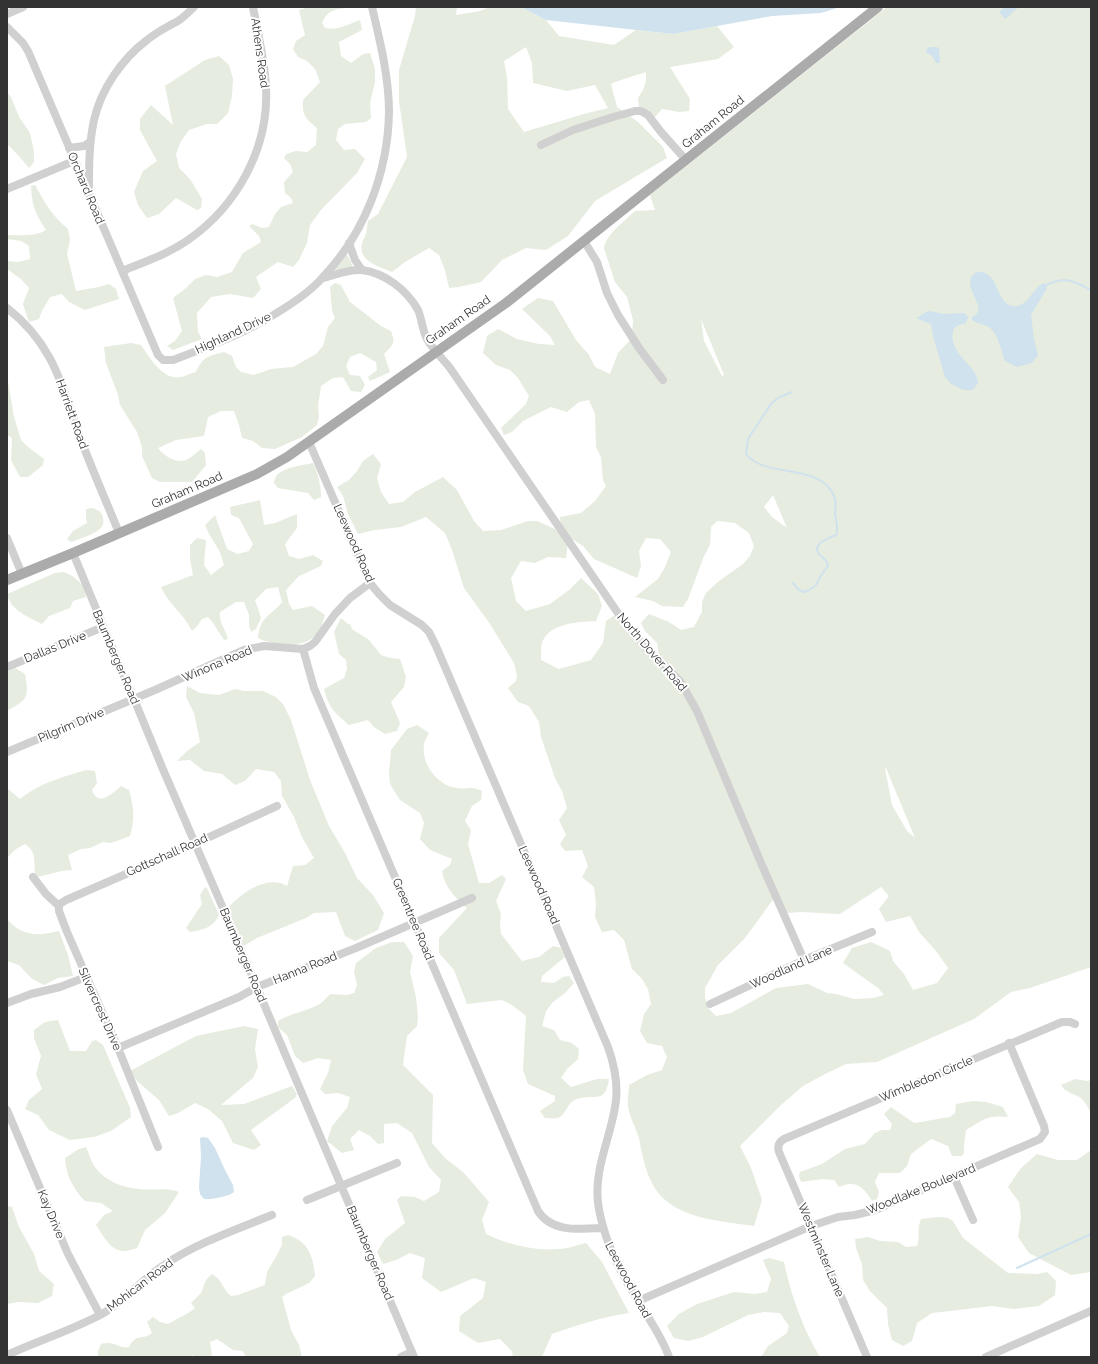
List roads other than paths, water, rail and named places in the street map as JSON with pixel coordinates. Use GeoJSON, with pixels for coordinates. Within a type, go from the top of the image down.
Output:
{"type":"FeatureCollection","features":[{"type":"Feature","properties":{"kind":"main road","name":"Graham Road"},"geometry":{"type":"LineString","coordinates":[[7,580],[257,474],[287,457],[506,303],[878,7]]}},
{"type":"Feature","properties":{"kind":"street"},"geometry":{"type":"LineString","coordinates":[[7,14],[23,7]]}},
{"type":"Feature","properties":{"kind":"street"},"geometry":{"type":"LineString","coordinates":[[89,192],[90,142],[94,120],[100,101],[111,80],[132,53],[147,40],[181,19],[194,7]]}},
{"type":"Feature","properties":{"kind":"street","name":"Athens Road"},"geometry":{"type":"LineString","coordinates":[[122,271],[179,246],[199,232],[226,205],[236,192],[248,170],[260,137],[266,96],[264,66],[254,7]]}},
{"type":"Feature","properties":{"kind":"street","name":"Highland Drive"},"geometry":{"type":"LineString","coordinates":[[158,355],[163,360],[173,360],[245,330],[288,306],[323,278],[338,260],[349,243],[364,217],[375,191],[383,164],[388,137],[388,88],[372,7]]}},
{"type":"Feature","properties":{"kind":"street","name":"Orchard Road"},"geometry":{"type":"LineString","coordinates":[[7,27],[23,43],[28,51],[158,355]]}},
{"type":"Feature","properties":{"kind":"street"},"geometry":{"type":"LineString","coordinates":[[541,145],[573,130],[613,117],[635,111],[641,111],[648,115],[686,160]]}},
{"type":"Feature","properties":{"kind":"street"},"geometry":{"type":"LineString","coordinates":[[69,148],[84,146],[90,142]]}},
{"type":"Feature","properties":{"kind":"street"},"geometry":{"type":"LineString","coordinates":[[7,189],[74,161]]}},
{"type":"Feature","properties":{"kind":"street"},"geometry":{"type":"LineString","coordinates":[[584,241],[598,262],[607,293],[618,315],[639,348],[663,380]]}},
{"type":"Feature","properties":{"kind":"street"},"geometry":{"type":"LineString","coordinates":[[349,243],[354,260],[362,270]]}},
{"type":"Feature","properties":{"kind":"street"},"geometry":{"type":"LineString","coordinates":[[323,278],[346,272],[362,270]]}},
{"type":"Feature","properties":{"kind":"street","name":"North Dover Road"},"geometry":{"type":"LineString","coordinates":[[362,270],[387,279],[407,294],[418,311],[427,338],[450,368],[620,616],[645,647],[676,677],[686,689],[804,960]]}},
{"type":"Feature","properties":{"kind":"street","name":"Harriett Road"},"geometry":{"type":"LineString","coordinates":[[7,308],[31,330],[53,364],[119,533]]}},
{"type":"Feature","properties":{"kind":"street","name":"Leewood Road"},"geometry":{"type":"LineString","coordinates":[[309,442],[370,583],[384,600],[422,625],[432,638],[611,1056],[616,1079],[616,1106],[597,1184],[598,1201],[603,1228],[615,1260],[661,1339],[669,1357]]}},
{"type":"Feature","properties":{"kind":"street"},"geometry":{"type":"LineString","coordinates":[[7,538],[22,574]]}},
{"type":"Feature","properties":{"kind":"street","name":"Baumberger Road"},"geometry":{"type":"LineString","coordinates":[[73,553],[159,760],[413,1355]]}},
{"type":"Feature","properties":{"kind":"street"},"geometry":{"type":"LineString","coordinates":[[303,649],[316,642],[335,614],[350,598],[370,583]]}},
{"type":"Feature","properties":{"kind":"street","name":"Dallas Drive"},"geometry":{"type":"LineString","coordinates":[[7,667],[103,627]]}},
{"type":"Feature","properties":{"kind":"street","name":"Winona Road"},"geometry":{"type":"LineString","coordinates":[[134,699],[244,650],[264,646],[303,649]]}},
{"type":"Feature","properties":{"kind":"street","name":"Greentree Road"},"geometry":{"type":"LineString","coordinates":[[303,649],[314,688],[538,1211],[548,1222],[560,1227],[577,1229],[603,1228]]}},
{"type":"Feature","properties":{"kind":"street","name":"Pilgrim Drive"},"geometry":{"type":"LineString","coordinates":[[7,752],[134,699]]}},
{"type":"Feature","properties":{"kind":"street","name":"Gottschall Road"},"geometry":{"type":"LineString","coordinates":[[59,906],[66,900],[277,806]]}},
{"type":"Feature","properties":{"kind":"street","name":"Silvercrest Drive"},"geometry":{"type":"LineString","coordinates":[[33,877],[46,894],[59,906],[59,911],[86,977],[118,1048],[158,1147]]}},
{"type":"Feature","properties":{"kind":"street","name":"Hanna Road"},"geometry":{"type":"LineString","coordinates":[[118,1048],[239,997],[257,987],[356,948],[472,898]]}},
{"type":"Feature","properties":{"kind":"street","name":"Woodland Lane"},"geometry":{"type":"LineString","coordinates":[[710,1004],[804,960],[872,932]]}},
{"type":"Feature","properties":{"kind":"street"},"geometry":{"type":"LineString","coordinates":[[7,1003],[31,994],[60,987],[86,977]]}},
{"type":"Feature","properties":{"kind":"street","name":"Wimbledon Circle"},"geometry":{"type":"LineString","coordinates":[[780,1143],[784,1139],[1009,1043],[1062,1022],[1070,1022],[1075,1024]]}},
{"type":"Feature","properties":{"kind":"street","name":"Woodlake Boulevard"},"geometry":{"type":"LineString","coordinates":[[638,1301],[811,1226],[838,1217],[875,1210],[1040,1139],[1043,1135],[1044,1126],[1009,1043]]}},
{"type":"Feature","properties":{"kind":"street","name":"Kay Drive"},"geometry":{"type":"LineString","coordinates":[[7,1110],[68,1254],[100,1315]]}},
{"type":"Feature","properties":{"kind":"street","name":"Westminster Lane"},"geometry":{"type":"LineString","coordinates":[[780,1143],[778,1147],[779,1152],[867,1357]]}},
{"type":"Feature","properties":{"kind":"street"},"geometry":{"type":"LineString","coordinates":[[306,1200],[397,1163]]}},
{"type":"Feature","properties":{"kind":"street"},"geometry":{"type":"LineString","coordinates":[[954,1177],[973,1220]]}},
{"type":"Feature","properties":{"kind":"street","name":"Mohican Road"},"geometry":{"type":"LineString","coordinates":[[7,1355],[100,1315],[121,1300],[151,1274],[175,1258],[200,1245],[272,1214]]}},
{"type":"Feature","properties":{"kind":"street"},"geometry":{"type":"LineString","coordinates":[[986,1357],[1091,1310]]}},
{"type":"Feature","properties":{"kind":"street"},"geometry":{"type":"LineString","coordinates":[[401,1357],[413,1355]]}},
{"type":"Feature","properties":{"kind":"water"},"geometry":{"type":"Polygon","coordinates":[[[521,7],[840,7],[821,13],[772,16],[673,34],[546,20],[521,7]]]}},
{"type":"Feature","properties":{"kind":"water"},"geometry":{"type":"Polygon","coordinates":[[[1005,7],[1019,7],[1005,19],[999,12],[1005,7]]]}},
{"type":"Feature","properties":{"kind":"water"},"geometry":{"type":"Polygon","coordinates":[[[930,47],[937,47],[939,49],[939,63],[936,63],[932,56],[926,52],[930,47]]]}},
{"type":"Feature","properties":{"kind":"water"},"geometry":{"type":"Polygon","coordinates":[[[977,272],[985,273],[990,276],[1003,299],[1007,304],[1013,306],[1022,304],[1044,283],[1047,288],[1031,315],[1038,355],[1032,363],[1017,367],[1005,361],[994,332],[987,326],[972,320],[972,317],[976,315],[979,310],[970,285],[970,280],[977,272]]]}},
{"type":"Feature","properties":{"kind":"water"},"geometry":{"type":"Polygon","coordinates":[[[930,311],[944,314],[964,313],[968,317],[966,323],[954,328],[952,337],[958,352],[977,376],[978,383],[973,390],[961,389],[951,384],[945,377],[931,324],[917,318],[930,311]]]}},
{"type":"Feature","properties":{"kind":"water"},"geometry":{"type":"Polygon","coordinates":[[[200,1138],[208,1138],[215,1148],[233,1185],[234,1192],[229,1195],[204,1199],[200,1194],[200,1138]]]}},
{"type":"Feature","properties":{"kind":"waterway"},"geometry":{"type":"LineString","coordinates":[[1044,286],[1057,281],[1068,280],[1091,290]]}},
{"type":"Feature","properties":{"kind":"waterway"},"geometry":{"type":"LineString","coordinates":[[792,392],[778,398],[771,404],[748,439],[746,454],[755,462],[766,466],[805,474],[817,479],[827,485],[835,498],[837,527],[836,535],[822,542],[817,547],[819,554],[826,560],[828,566],[816,585],[809,590],[804,592],[799,590],[793,583]]}},
{"type":"Feature","properties":{"kind":"waterway"},"geometry":{"type":"LineString","coordinates":[[1017,1268],[1091,1234]]}}]}
